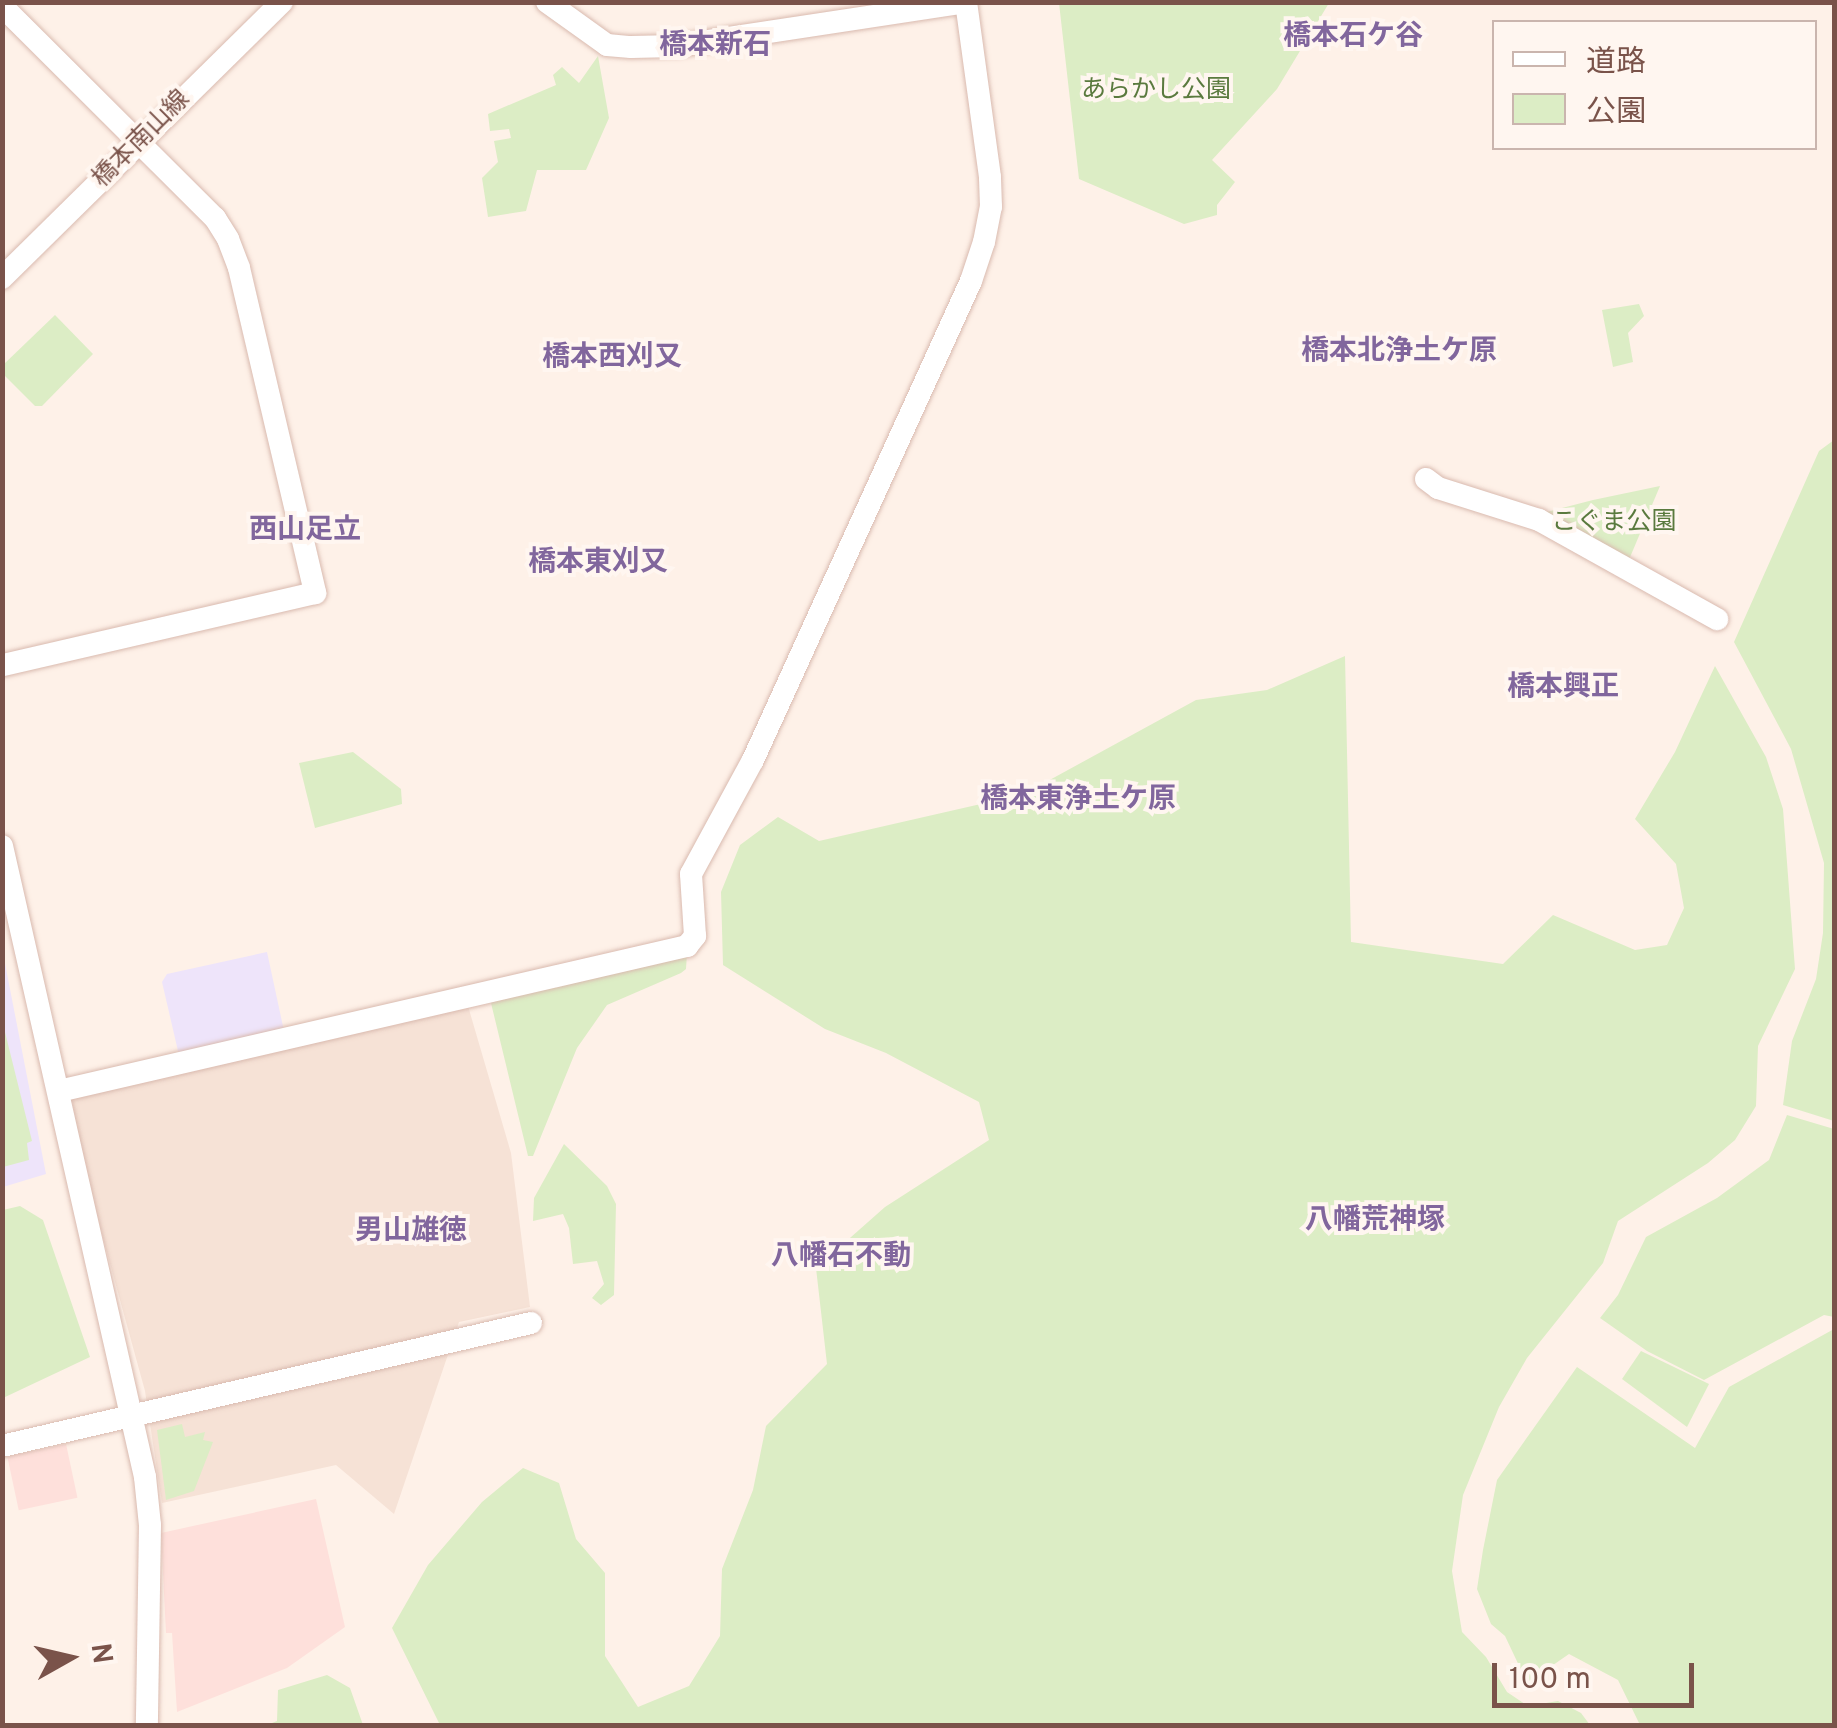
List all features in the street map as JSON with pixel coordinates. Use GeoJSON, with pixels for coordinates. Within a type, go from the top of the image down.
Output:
{"type":"FeatureCollection","features":[{"type":"Feature","properties":{"kind":"street","name":"橋本南山線"},"geometry":{"type":"LineString","coordinates":[[2,278],[282,2]]}},
{"type":"Feature","properties":{"kind":"street"},"geometry":{"type":"LineString","coordinates":[[59,1091],[686,946],[695,936],[691,874],[700,852],[753,760],[971,281],[984,242],[991,207],[990,177],[966,2],[676,46],[632,47],[607,45],[547,2]]}},
{"type":"Feature","properties":{"kind":"street"},"geometry":{"type":"LineString","coordinates":[[2,6],[141,141],[215,218],[228,239],[239,268],[315,594],[2,665]]}},
{"type":"Feature","properties":{"kind":"street"},"geometry":{"type":"LineString","coordinates":[[1426,478],[1438,488],[1538,520],[1717,619]]}},
{"type":"Feature","properties":{"kind":"street"},"geometry":{"type":"LineString","coordinates":[[2,846],[11,924],[59,1091],[134,1414],[150,1525],[148,1726]]}},
{"type":"Feature","properties":{"kind":"street"},"geometry":{"type":"LineString","coordinates":[[2,1446],[531,1323]]}},
{"type":"Feature","properties":{"kind":"shaded area"},"geometry":{"type":"Polygon","coordinates":[[[2,948],[46,1174],[3,1187],[2,1187],[2,948]]]}},
{"type":"Feature","properties":{"kind":"shaded area"},"geometry":{"type":"Polygon","coordinates":[[[267,952],[284,1031],[185,1055],[178,1051],[162,982],[167,974],[267,952]]]}},
{"type":"Feature","properties":{"kind":"shaded area"},"geometry":{"type":"Polygon","coordinates":[[[468,1006],[511,1153],[530,1307],[459,1322],[394,1514],[336,1465],[162,1503],[145,1391],[86,1176],[71,1096],[468,1006]]]}},
{"type":"Feature","properties":{"kind":"shaded area"},"geometry":{"type":"Polygon","coordinates":[[[66,1444],[77,1498],[19,1510],[7,1456],[66,1444]]]}},
{"type":"Feature","properties":{"kind":"shaded area"},"geometry":{"type":"Polygon","coordinates":[[[316,1499],[345,1627],[287,1668],[177,1712],[172,1633],[166,1633],[161,1533],[316,1499]]]}},
{"type":"Feature","properties":{"kind":"green space","name":"あらかし公園"},"geometry":{"type":"Polygon","coordinates":[[[1059,2],[1329,3],[1277,89],[1212,160],[1235,182],[1217,205],[1217,215],[1184,224],[1079,179],[1059,2]]]}},
{"type":"Feature","properties":{"kind":"green space"},"geometry":{"type":"Polygon","coordinates":[[[598,56],[609,118],[586,170],[537,170],[526,211],[488,217],[482,178],[498,162],[494,141],[511,138],[509,129],[490,131],[488,114],[556,85],[553,75],[562,67],[579,83],[598,56]]]}},
{"type":"Feature","properties":{"kind":"green space"},"geometry":{"type":"Polygon","coordinates":[[[1639,304],[1644,316],[1628,333],[1633,362],[1613,367],[1602,310],[1639,304]]]}},
{"type":"Feature","properties":{"kind":"green space"},"geometry":{"type":"Polygon","coordinates":[[[55,315],[93,354],[42,406],[35,406],[3,374],[3,365],[55,315]]]}},
{"type":"Feature","properties":{"kind":"green space"},"geometry":{"type":"Polygon","coordinates":[[[1834,440],[1834,1121],[1783,1105],[1792,1041],[1816,979],[1823,933],[1824,863],[1791,749],[1734,642],[1819,451],[1834,440]]]}},
{"type":"Feature","properties":{"kind":"green space","name":"こぐま公園"},"geometry":{"type":"Polygon","coordinates":[[[1660,486],[1628,562],[1535,515],[1593,500],[1660,486]]]}},
{"type":"Feature","properties":{"kind":"green space"},"geometry":{"type":"Polygon","coordinates":[[[1345,656],[1351,942],[1503,964],[1553,915],[1635,950],[1667,945],[1684,908],[1676,864],[1635,819],[1675,752],[1715,666],[1766,757],[1783,809],[1795,969],[1758,1046],[1756,1106],[1735,1140],[1708,1163],[1618,1221],[1603,1263],[1527,1358],[1499,1407],[1463,1495],[1452,1571],[1462,1632],[1486,1657],[1507,1692],[1528,1706],[1558,1701],[1581,1713],[1590,1725],[440,1725],[392,1628],[428,1565],[482,1502],[523,1468],[559,1483],[576,1539],[605,1573],[605,1656],[638,1707],[689,1686],[720,1636],[722,1569],[753,1490],[766,1426],[827,1364],[816,1268],[885,1207],[989,1140],[979,1102],[886,1053],[825,1029],[723,965],[721,892],[740,845],[778,817],[819,841],[1024,794],[1196,700],[1267,690],[1345,656]]]}},
{"type":"Feature","properties":{"kind":"green space"},"geometry":{"type":"Polygon","coordinates":[[[353,752],[401,789],[402,804],[315,828],[299,763],[353,752]]]}},
{"type":"Feature","properties":{"kind":"green space"},"geometry":{"type":"Polygon","coordinates":[[[687,953],[686,969],[681,973],[607,1005],[577,1048],[533,1156],[528,1156],[491,1003],[494,996],[687,953]]]}},
{"type":"Feature","properties":{"kind":"green space"},"geometry":{"type":"Polygon","coordinates":[[[3,1024],[32,1141],[27,1143],[29,1160],[3,1167],[3,1024]]]}},
{"type":"Feature","properties":{"kind":"green space"},"geometry":{"type":"Polygon","coordinates":[[[1787,1115],[1834,1129],[1834,1317],[1824,1315],[1704,1380],[1647,1351],[1600,1318],[1618,1295],[1646,1237],[1717,1198],[1769,1160],[1787,1115]]]}},
{"type":"Feature","properties":{"kind":"green space"},"geometry":{"type":"Polygon","coordinates":[[[564,1144],[607,1186],[616,1204],[614,1295],[601,1305],[592,1298],[604,1284],[597,1261],[573,1264],[569,1228],[563,1214],[533,1221],[534,1198],[564,1144]]]}},
{"type":"Feature","properties":{"kind":"green space"},"geometry":{"type":"Polygon","coordinates":[[[20,1206],[43,1220],[90,1357],[3,1398],[3,1210],[20,1206]]]}},
{"type":"Feature","properties":{"kind":"green space"},"geometry":{"type":"Polygon","coordinates":[[[1834,1329],[1834,1725],[1640,1725],[1618,1680],[1569,1654],[1530,1681],[1505,1636],[1491,1624],[1477,1589],[1497,1480],[1577,1367],[1695,1448],[1729,1387],[1834,1329]]]}},
{"type":"Feature","properties":{"kind":"green space"},"geometry":{"type":"Polygon","coordinates":[[[1641,1351],[1709,1384],[1687,1427],[1622,1379],[1641,1351]]]}},
{"type":"Feature","properties":{"kind":"green space"},"geometry":{"type":"Polygon","coordinates":[[[182,1424],[185,1437],[205,1432],[203,1440],[213,1442],[194,1491],[166,1500],[157,1430],[182,1424]]]}},
{"type":"Feature","properties":{"kind":"green space"},"geometry":{"type":"Polygon","coordinates":[[[327,1675],[350,1688],[363,1725],[267,1725],[277,1721],[278,1690],[327,1675]]]}},
{"type":"Feature","properties":{"kind":"district","name":"橋本石ケ谷"},"geometry":{"type":"Point","coordinates":[1353,37]}},
{"type":"Feature","properties":{"kind":"district","name":"橋本新石"},"geometry":{"type":"Point","coordinates":[715,46]}},
{"type":"Feature","properties":{"kind":"district","name":"橋本北浄土ケ原"},"geometry":{"type":"Point","coordinates":[1399,352]}},
{"type":"Feature","properties":{"kind":"district","name":"橋本西刈又"},"geometry":{"type":"Point","coordinates":[612,358]}},
{"type":"Feature","properties":{"kind":"district","name":"西山足立"},"geometry":{"type":"Point","coordinates":[305,531]}},
{"type":"Feature","properties":{"kind":"district","name":"橋本東刈又"},"geometry":{"type":"Point","coordinates":[598,563]}},
{"type":"Feature","properties":{"kind":"district","name":"橋本興正"},"geometry":{"type":"Point","coordinates":[1563,688]}},
{"type":"Feature","properties":{"kind":"district","name":"橋本東浄土ケ原"},"geometry":{"type":"Point","coordinates":[1078,800]}},
{"type":"Feature","properties":{"kind":"district","name":"八幡荒神塚"},"geometry":{"type":"Point","coordinates":[1375,1221]}},
{"type":"Feature","properties":{"kind":"district","name":"男山雄徳"},"geometry":{"type":"Point","coordinates":[411,1232]}},
{"type":"Feature","properties":{"kind":"district","name":"八幡石不動"},"geometry":{"type":"Point","coordinates":[841,1257]}}]}
